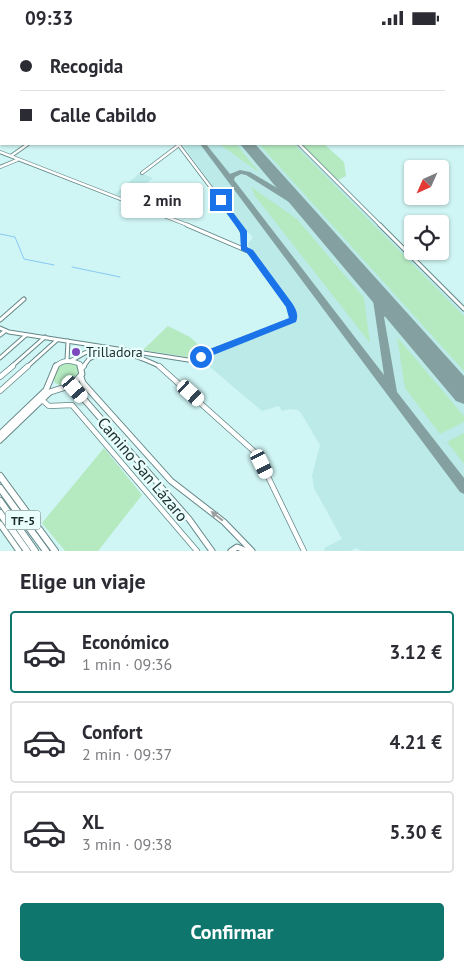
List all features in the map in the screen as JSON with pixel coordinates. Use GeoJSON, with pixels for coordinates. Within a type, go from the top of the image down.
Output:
{"type":"FeatureCollection","features":[{"type":"Feature","properties":{"kind":"highway"},"geometry":{"type":"LineString","coordinates":[[0,476],[55,551]]}},
{"type":"Feature","properties":{"kind":"highway","name":"TF-5"},"geometry":{"type":"LineString","coordinates":[[0,488],[46,551]]}},
{"type":"Feature","properties":{"kind":"highway","name":"TF-5"},"geometry":{"type":"LineString","coordinates":[[0,501],[35,551]]}},
{"type":"Feature","properties":{"kind":"highway"},"geometry":{"type":"LineString","coordinates":[[0,513],[27,551]]}},
{"type":"Feature","properties":{"kind":"main road"},"geometry":{"type":"LineString","coordinates":[[0,433],[46,390],[52,369],[59,363],[70,360],[77,362],[82,368],[81,377],[83,383],[172,481],[224,522],[252,551]]}},
{"type":"Feature","properties":{"kind":"main road"},"geometry":{"type":"LineString","coordinates":[[70,387],[81,377]]}},
{"type":"Feature","properties":{"kind":"main road"},"geometry":{"type":"LineString","coordinates":[[50,381],[53,386],[59,388],[70,387],[75,389],[189,519],[212,551]]}},
{"type":"Feature","properties":{"kind":"main road"},"geometry":{"type":"LineString","coordinates":[[0,440],[42,400],[59,388]]}},
{"type":"Feature","properties":{"kind":"main road"},"geometry":{"type":"LineString","coordinates":[[0,525],[19,551]]}},
{"type":"Feature","properties":{"kind":"main road"},"geometry":{"type":"LineString","coordinates":[[231,551],[240,547],[247,551]]}},
{"type":"Feature","properties":{"kind":"street"},"geometry":{"type":"LineString","coordinates":[[10,156],[26,145]]}},
{"type":"Feature","properties":{"kind":"street"},"geometry":{"type":"LineString","coordinates":[[142,173],[178,145]]}},
{"type":"Feature","properties":{"kind":"street"},"geometry":{"type":"LineString","coordinates":[[180,145],[241,228],[245,242],[244,248]]}},
{"type":"Feature","properties":{"kind":"street"},"geometry":{"type":"LineString","coordinates":[[300,145],[464,309]]}},
{"type":"Feature","properties":{"kind":"street"},"geometry":{"type":"LineString","coordinates":[[0,152],[138,204],[244,248],[250,252],[293,311],[292,321],[193,359],[26,335],[0,329]]}},
{"type":"Feature","properties":{"kind":"street"},"geometry":{"type":"LineString","coordinates":[[0,167],[18,159]]}},
{"type":"Feature","properties":{"kind":"street"},"geometry":{"type":"LineString","coordinates":[[0,320],[24,299]]}},
{"type":"Feature","properties":{"kind":"street"},"geometry":{"type":"LineString","coordinates":[[0,335],[5,331]]}},
{"type":"Feature","properties":{"kind":"street"},"geometry":{"type":"LineString","coordinates":[[0,358],[26,335]]}},
{"type":"Feature","properties":{"kind":"street"},"geometry":{"type":"LineString","coordinates":[[0,377],[45,337]]}},
{"type":"Feature","properties":{"kind":"street"},"geometry":{"type":"LineString","coordinates":[[0,391],[57,339]]}},
{"type":"Feature","properties":{"kind":"street"},"geometry":{"type":"LineString","coordinates":[[68,341],[70,360],[91,351],[107,351],[146,359],[159,365],[246,444],[262,464],[304,551]]}},
{"type":"Feature","properties":{"kind":"street"},"geometry":{"type":"LineString","coordinates":[[82,368],[94,355],[107,351]]}},
{"type":"Feature","properties":{"kind":"street","name":"Camino San Lázaro"},"geometry":{"type":"LineString","coordinates":[[42,400],[49,406],[72,405],[196,551]]}},
{"type":"Feature","properties":{"kind":"shaded area"},"geometry":{"type":"Polygon","coordinates":[[[183,145],[299,145],[404,251],[404,260],[413,260],[464,311],[464,551],[362,551],[356,548],[351,551],[325,551],[324,548],[342,539],[314,488],[312,476],[320,445],[301,413],[298,410],[290,409],[282,411],[279,406],[262,411],[210,367],[195,363],[196,360],[293,323],[296,320],[295,310],[251,250],[248,244],[253,237],[243,228],[183,145]]]}},
{"type":"Feature","properties":{"kind":"shaded area"},"geometry":{"type":"Polygon","coordinates":[[[140,173],[153,178],[138,190],[149,195],[139,204],[115,194],[140,173]]]}},
{"type":"Feature","properties":{"kind":"green space"},"geometry":{"type":"Polygon","coordinates":[[[220,145],[237,145],[260,173],[220,145]]]}},
{"type":"Feature","properties":{"kind":"green space"},"geometry":{"type":"Polygon","coordinates":[[[260,145],[295,145],[404,255],[404,260],[409,260],[464,316],[464,371],[260,145]]]}},
{"type":"Feature","properties":{"kind":"green space"},"geometry":{"type":"Polygon","coordinates":[[[302,145],[325,145],[344,162],[346,176],[338,180],[302,145]]]}},
{"type":"Feature","properties":{"kind":"green space"},"geometry":{"type":"Polygon","coordinates":[[[251,187],[297,219],[364,298],[370,343],[255,196],[251,187]]]}},
{"type":"Feature","properties":{"kind":"green space"},"geometry":{"type":"Polygon","coordinates":[[[168,326],[190,337],[204,350],[188,357],[143,350],[168,326]]]}},
{"type":"Feature","properties":{"kind":"green space"},"geometry":{"type":"Polygon","coordinates":[[[397,337],[464,416],[464,422],[440,434],[405,388],[397,337]]]}},
{"type":"Feature","properties":{"kind":"green space"},"geometry":{"type":"Polygon","coordinates":[[[71,362],[80,368],[77,380],[63,386],[55,383],[52,377],[58,366],[71,362]]]}},
{"type":"Feature","properties":{"kind":"green space"},"geometry":{"type":"Polygon","coordinates":[[[464,433],[464,464],[447,442],[464,433]]]}},
{"type":"Feature","properties":{"kind":"green space"},"geometry":{"type":"Polygon","coordinates":[[[104,448],[142,495],[98,551],[65,551],[42,523],[104,448]]]}},
{"type":"Feature","properties":{"kind":"waterway"},"geometry":{"type":"LineString","coordinates":[[0,234],[15,237],[24,259],[54,265]]}},
{"type":"Feature","properties":{"kind":"waterway"},"geometry":{"type":"LineString","coordinates":[[72,267],[120,277]]}},
{"type":"Feature","properties":{"kind":"taxiway"},"geometry":{"type":"LineString","coordinates":[[204,145],[464,488]]}},
{"type":"Feature","properties":{"kind":"taxiway"},"geometry":{"type":"LineString","coordinates":[[231,180],[232,176],[240,172],[248,173],[303,207]]}},
{"type":"Feature","properties":{"kind":"taxiway"},"geometry":{"type":"LineString","coordinates":[[365,279],[377,300],[392,392]]}},
{"type":"Feature","properties":{"kind":"taxiway"},"geometry":{"type":"LineString","coordinates":[[380,317],[381,314],[387,311],[396,315]]}},
{"type":"Feature","properties":{"kind":"runway"},"geometry":{"type":"LineString","coordinates":[[248,145],[464,393]]}},
{"type":"Feature","properties":{"kind":"place","name":"Trilladora"},"geometry":{"type":"Point","coordinates":[76,352]}},
{"type":"Feature","properties":{"kind":"route"},"geometry":{"type":"LineString","coordinates":[[201,357],[293,320],[293,311],[289,305],[250,252],[244,248],[243,231],[221,200]]}}]}
